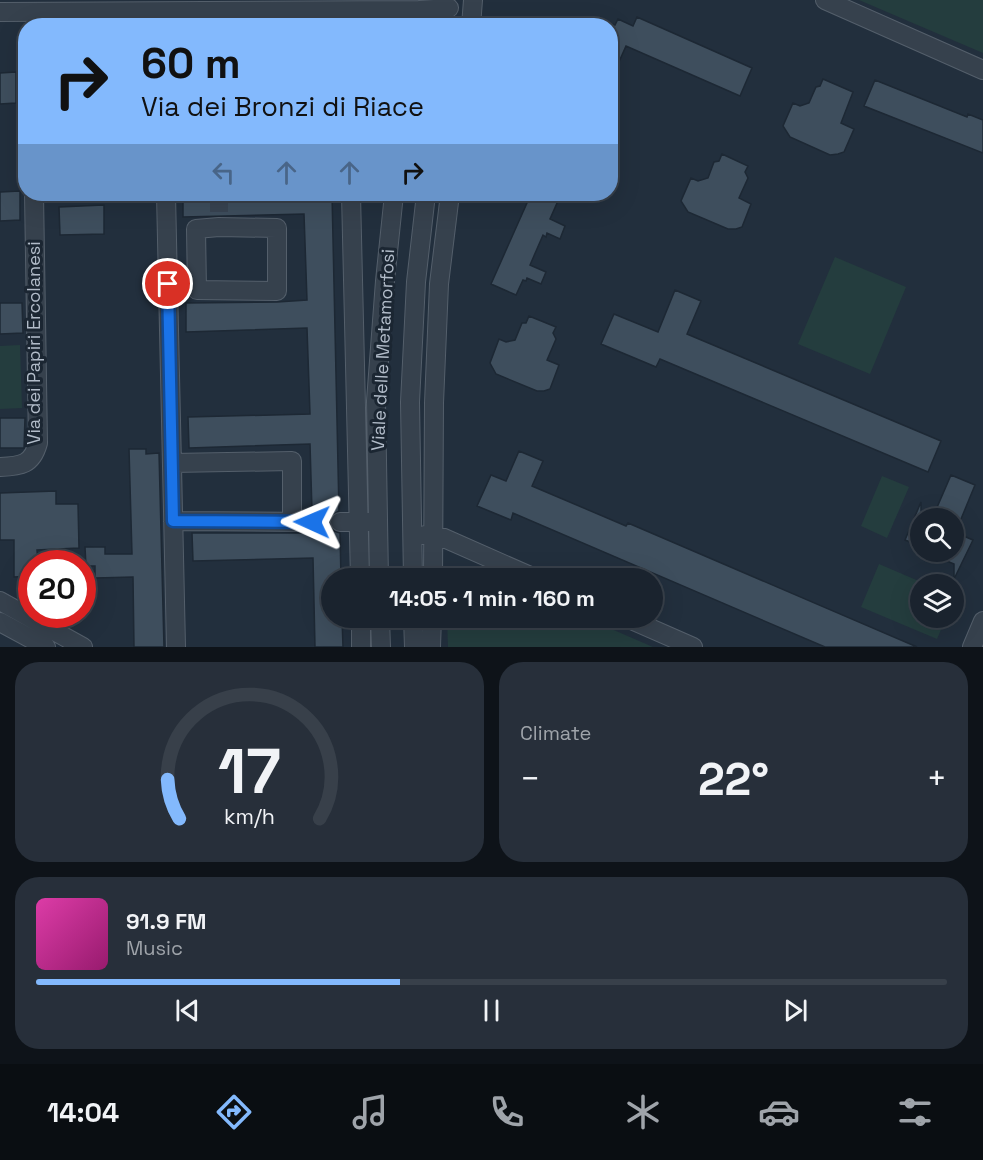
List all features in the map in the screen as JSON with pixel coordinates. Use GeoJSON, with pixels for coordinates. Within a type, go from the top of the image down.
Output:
{"type":"FeatureCollection","features":[{"type":"Feature","properties":{"kind":"street"},"geometry":{"type":"LineString","coordinates":[[472,18],[473,0]]}},
{"type":"Feature","properties":{"kind":"street"},"geometry":{"type":"LineString","coordinates":[[825,0],[983,70]]}},
{"type":"Feature","properties":{"kind":"street"},"geometry":{"type":"LineString","coordinates":[[0,12],[348,18],[448,11]]}},
{"type":"Feature","properties":{"kind":"street","name":"Via dei Papiri Ercolanesi"},"geometry":{"type":"LineString","coordinates":[[0,467],[17,466],[31,459],[38,443],[33,201]]}},
{"type":"Feature","properties":{"kind":"street"},"geometry":{"type":"LineString","coordinates":[[166,201],[176,647]]}},
{"type":"Feature","properties":{"kind":"street","name":"Viale delle Metamorfosi"},"geometry":{"type":"LineString","coordinates":[[351,201],[369,522],[377,568]]}},
{"type":"Feature","properties":{"kind":"street","name":"Viale delle Metamorfosi"},"geometry":{"type":"LineString","coordinates":[[362,568],[369,522],[385,281],[393,201]]}},
{"type":"Feature","properties":{"kind":"street","name":"Viale delle Metamorfosi"},"geometry":{"type":"LineString","coordinates":[[413,568],[410,391],[416,282],[425,201]]}},
{"type":"Feature","properties":{"kind":"street"},"geometry":{"type":"LineString","coordinates":[[433,568],[434,403],[440,284],[449,201]]}},
{"type":"Feature","properties":{"kind":"street"},"geometry":{"type":"LineString","coordinates":[[219,222],[278,228],[277,291],[197,291],[196,229],[219,222]]}},
{"type":"Feature","properties":{"kind":"street"},"geometry":{"type":"LineString","coordinates":[[172,463],[292,461],[292,522]]}},
{"type":"Feature","properties":{"kind":"street"},"geometry":{"type":"LineString","coordinates":[[173,521],[312,522]]}},
{"type":"Feature","properties":{"kind":"street"},"geometry":{"type":"LineString","coordinates":[[340,522],[369,522]]}},
{"type":"Feature","properties":{"kind":"street"},"geometry":{"type":"LineString","coordinates":[[412,535],[434,536],[511,568]]}},
{"type":"Feature","properties":{"kind":"street"},"geometry":{"type":"LineString","coordinates":[[0,601],[83,647]]}},
{"type":"Feature","properties":{"kind":"street"},"geometry":{"type":"LineString","coordinates":[[972,647],[983,621]]}},
{"type":"Feature","properties":{"kind":"street"},"geometry":{"type":"LineString","coordinates":[[0,622],[46,647]]}},
{"type":"Feature","properties":{"kind":"street"},"geometry":{"type":"LineString","coordinates":[[361,628],[361,647]]}},
{"type":"Feature","properties":{"kind":"street"},"geometry":{"type":"LineString","coordinates":[[380,628],[381,647]]}},
{"type":"Feature","properties":{"kind":"street"},"geometry":{"type":"LineString","coordinates":[[414,628],[414,647]]}},
{"type":"Feature","properties":{"kind":"street"},"geometry":{"type":"LineString","coordinates":[[431,647],[432,628]]}},
{"type":"Feature","properties":{"kind":"street"},"geometry":{"type":"LineString","coordinates":[[650,628],[693,647]]}},
{"type":"Feature","properties":{"kind":"green space"},"geometry":{"type":"Polygon","coordinates":[[[859,0],[983,0],[983,53],[859,0]]]}},
{"type":"Feature","properties":{"kind":"green space"},"geometry":{"type":"Polygon","coordinates":[[[835,257],[906,287],[870,374],[798,344],[835,257]]]}},
{"type":"Feature","properties":{"kind":"green space"},"geometry":{"type":"Polygon","coordinates":[[[20,345],[22,408],[0,409],[0,346],[20,345]]]}},
{"type":"Feature","properties":{"kind":"green space"},"geometry":{"type":"Polygon","coordinates":[[[882,476],[909,487],[887,538],[861,526],[882,476]]]}},
{"type":"Feature","properties":{"kind":"green space"},"geometry":{"type":"Polygon","coordinates":[[[879,564],[910,577],[910,628],[861,607],[879,564]]]}},
{"type":"Feature","properties":{"kind":"green space"},"geometry":{"type":"Polygon","coordinates":[[[447,628],[609,628],[653,647],[448,647],[447,628]]]}},
{"type":"Feature","properties":{"kind":"green space"},"geometry":{"type":"Polygon","coordinates":[[[911,628],[942,628],[937,639],[911,628]]]}},
{"type":"Feature","properties":{"kind":"building"},"geometry":{"type":"Polygon","coordinates":[[[637,17],[752,68],[740,96],[626,46],[618,64],[618,19],[633,26],[637,17]]]}},
{"type":"Feature","properties":{"kind":"building"},"geometry":{"type":"Polygon","coordinates":[[[16,72],[16,103],[0,104],[0,73],[16,72]]]}},
{"type":"Feature","properties":{"kind":"building"},"geometry":{"type":"Polygon","coordinates":[[[823,79],[853,92],[841,123],[854,129],[844,152],[838,154],[830,155],[790,137],[783,126],[793,103],[800,106],[809,103],[816,87],[820,86],[823,79]]]}},
{"type":"Feature","properties":{"kind":"building"},"geometry":{"type":"Polygon","coordinates":[[[875,80],[967,117],[968,114],[983,120],[983,153],[864,106],[875,80]]]}},
{"type":"Feature","properties":{"kind":"building"},"geometry":{"type":"Polygon","coordinates":[[[722,154],[748,166],[745,172],[748,178],[739,198],[751,204],[742,227],[736,229],[728,229],[688,212],[681,201],[691,178],[698,181],[708,178],[714,162],[719,161],[722,154]]]}},
{"type":"Feature","properties":{"kind":"building"},"geometry":{"type":"Polygon","coordinates":[[[18,191],[20,220],[0,221],[0,192],[18,191]]]}},
{"type":"Feature","properties":{"kind":"building"},"geometry":{"type":"Polygon","coordinates":[[[183,201],[332,201],[339,511],[331,516],[329,523],[334,531],[340,533],[341,568],[321,568],[321,628],[342,628],[343,647],[315,647],[313,558],[193,561],[192,533],[312,533],[321,528],[323,522],[318,513],[312,511],[310,444],[189,448],[188,417],[310,414],[307,328],[186,332],[186,303],[307,300],[304,214],[183,217],[183,201]]]}},
{"type":"Feature","properties":{"kind":"building"},"geometry":{"type":"Polygon","coordinates":[[[528,201],[558,201],[550,219],[565,226],[560,239],[547,233],[546,237],[543,235],[530,265],[546,272],[541,284],[527,278],[526,281],[523,280],[516,295],[491,284],[528,201]]]}},
{"type":"Feature","properties":{"kind":"building"},"geometry":{"type":"Polygon","coordinates":[[[104,205],[104,234],[60,235],[59,207],[104,205]]]}},
{"type":"Feature","properties":{"kind":"building"},"geometry":{"type":"Polygon","coordinates":[[[675,290],[701,301],[687,334],[941,441],[928,472],[660,359],[656,367],[601,344],[614,314],[658,332],[675,290]]]}},
{"type":"Feature","properties":{"kind":"building"},"geometry":{"type":"Polygon","coordinates":[[[0,303],[22,303],[23,333],[0,334],[0,303]]]}},
{"type":"Feature","properties":{"kind":"building"},"geometry":{"type":"Polygon","coordinates":[[[529,316],[556,327],[553,333],[556,339],[547,360],[559,365],[550,389],[544,391],[537,391],[496,374],[490,363],[499,339],[506,342],[515,340],[522,323],[526,323],[529,316]]]}},
{"type":"Feature","properties":{"kind":"building"},"geometry":{"type":"Polygon","coordinates":[[[0,418],[25,418],[24,448],[0,448],[0,418]]]}},
{"type":"Feature","properties":{"kind":"building"},"geometry":{"type":"Polygon","coordinates":[[[129,449],[146,449],[146,454],[159,453],[164,647],[134,647],[133,577],[96,578],[96,550],[85,550],[85,547],[105,547],[105,554],[132,554],[129,449]]]}},
{"type":"Feature","properties":{"kind":"building"},"geometry":{"type":"Polygon","coordinates":[[[519,451],[543,461],[532,486],[626,526],[628,523],[917,647],[825,647],[663,577],[663,568],[641,568],[513,513],[511,520],[477,506],[491,475],[506,481],[519,451]]]}},
{"type":"Feature","properties":{"kind":"building"},"geometry":{"type":"Polygon","coordinates":[[[951,475],[975,485],[964,512],[964,508],[937,508],[951,475]]]}},
{"type":"Feature","properties":{"kind":"building"},"geometry":{"type":"Polygon","coordinates":[[[56,491],[56,504],[78,504],[79,548],[18,550],[18,577],[14,577],[14,540],[0,540],[0,493],[56,491]]]}},
{"type":"Feature","properties":{"kind":"building"},"geometry":{"type":"Polygon","coordinates":[[[910,528],[910,542],[905,540],[910,528]]]}},
{"type":"Feature","properties":{"kind":"building"},"geometry":{"type":"Polygon","coordinates":[[[964,536],[973,540],[964,558],[964,536]]]}},
{"type":"Feature","properties":{"kind":"building"},"geometry":{"type":"Polygon","coordinates":[[[949,562],[962,562],[956,574],[954,574],[954,564],[949,562]]]}},
{"type":"Feature","properties":{"kind":"tunnel"},"geometry":{"type":"LineString","coordinates":[[219,201],[219,216]]}},
{"type":"Feature","properties":{"kind":"tunnel"},"geometry":{"type":"LineString","coordinates":[[312,522],[340,522]]}},
{"type":"Feature","properties":{"kind":"route"},"geometry":{"type":"LineString","coordinates":[[168,284],[173,521],[312,522]]}}]}
